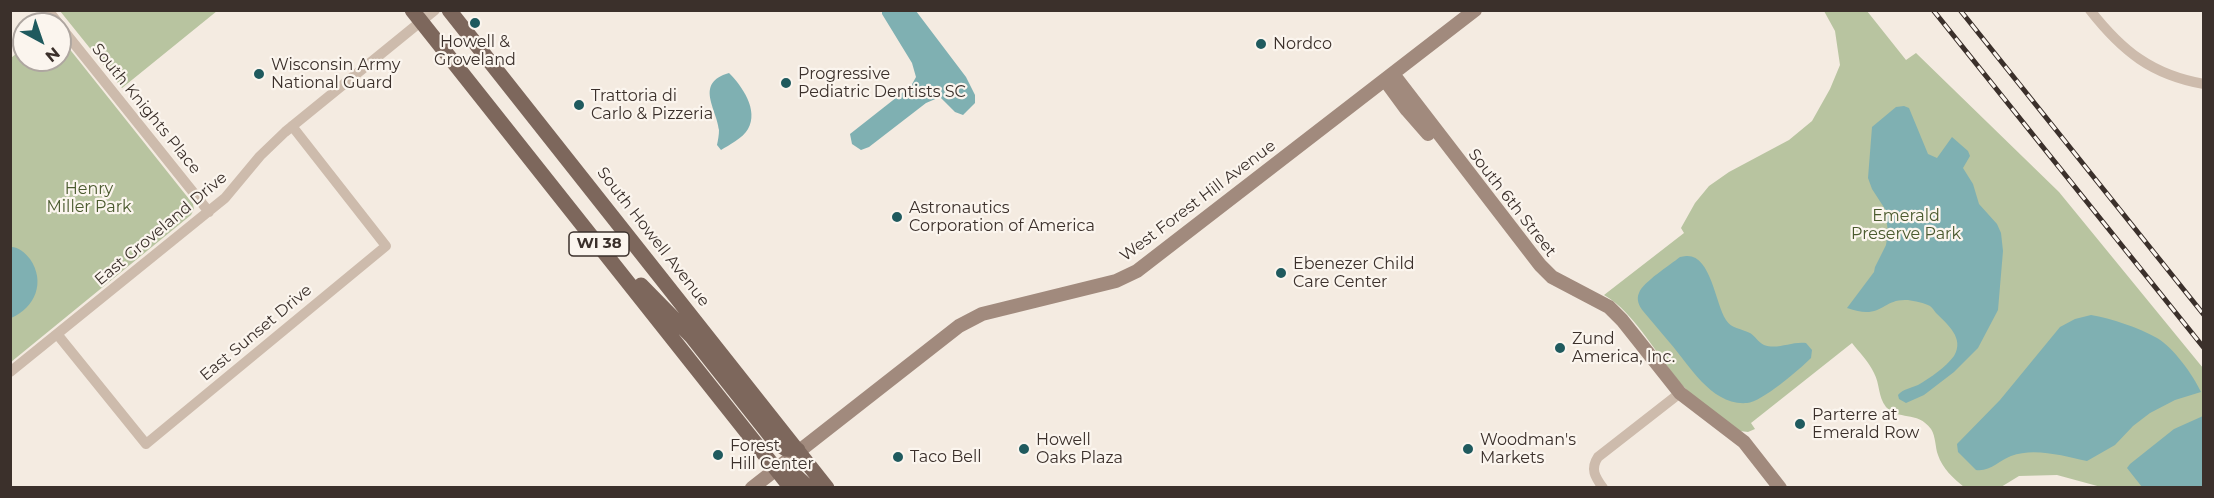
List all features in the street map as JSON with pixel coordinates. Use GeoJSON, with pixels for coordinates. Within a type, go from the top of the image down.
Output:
{"type":"FeatureCollection","features":[{"type":"Feature","properties":{"kind":"main road","name":"South Howell Avenue"},"geometry":{"type":"LineString","coordinates":[[449,10],[827,488]]}},
{"type":"Feature","properties":{"kind":"main road","name":"WI 38"},"geometry":{"type":"LineString","coordinates":[[417,16],[790,488]]}},
{"type":"Feature","properties":{"kind":"main road"},"geometry":{"type":"LineString","coordinates":[[600,245],[692,337],[776,443],[786,449],[798,450]]}},
{"type":"Feature","properties":{"kind":"main road"},"geometry":{"type":"LineString","coordinates":[[775,468],[795,475],[809,488]]}},
{"type":"Feature","properties":{"kind":"street","name":"East Groveland Drive"},"geometry":{"type":"LineString","coordinates":[[10,372],[209,212],[232,191],[260,156],[292,126],[417,16],[435,10]]}},
{"type":"Feature","properties":{"kind":"street","name":"West Forest Hill Avenue"},"geometry":{"type":"LineString","coordinates":[[752,488],[798,450],[971,319],[982,314],[1116,281],[1137,271],[1475,10]]}},
{"type":"Feature","properties":{"kind":"street"},"geometry":{"type":"LineString","coordinates":[[2090,10],[2111,36],[2146,65],[2171,77],[2204,84]]}},
{"type":"Feature","properties":{"kind":"street","name":"South Knights Place"},"geometry":{"type":"LineString","coordinates":[[72,41],[209,212]]}},
{"type":"Feature","properties":{"kind":"street","name":"South 6th Street"},"geometry":{"type":"LineString","coordinates":[[1389,77],[1426,133],[1453,155],[1539,265],[1565,285],[1592,296],[1609,307],[1680,393],[1744,442],[1780,488]]}},
{"type":"Feature","properties":{"kind":"street","name":"East Sunset Drive"},"geometry":{"type":"LineString","coordinates":[[57,334],[146,444],[386,246],[292,126]]}},
{"type":"Feature","properties":{"kind":"street"},"geometry":{"type":"LineString","coordinates":[[1603,488],[1593,473],[1593,465],[1598,457],[1680,393]]}},
{"type":"Feature","properties":{"kind":"green space"},"geometry":{"type":"Polygon","coordinates":[[[217,11],[122,88],[72,26],[72,12],[61,12],[217,11]]]}},
{"type":"Feature","properties":{"kind":"green space","name":"Emerald Preserve Park"},"geometry":{"type":"Polygon","coordinates":[[[1824,11],[1867,11],[1906,60],[1916,53],[2059,192],[2203,368],[2203,487],[2101,487],[2057,475],[2019,476],[2001,487],[1964,487],[1942,464],[1933,432],[1926,423],[1914,417],[1896,414],[1886,407],[1872,369],[1852,343],[1751,423],[1755,429],[1748,432],[1740,431],[1684,387],[1637,325],[1616,303],[1604,295],[1684,233],[1681,228],[1695,203],[1709,186],[1729,172],[1789,140],[1812,121],[1840,65],[1835,31],[1824,11]]]}},
{"type":"Feature","properties":{"kind":"green space","name":"Henry Miller Park"},"geometry":{"type":"Polygon","coordinates":[[[72,52],[193,204],[194,209],[191,215],[11,362],[11,58],[12,72],[72,72],[72,52]]]}},
{"type":"Feature","properties":{"kind":"water"},"geometry":{"type":"Polygon","coordinates":[[[882,11],[916,11],[966,77],[975,95],[975,103],[963,115],[955,112],[940,97],[926,103],[869,147],[861,150],[852,144],[850,134],[911,86],[916,77],[912,63],[882,11]]]}},
{"type":"Feature","properties":{"kind":"water"},"geometry":{"type":"Polygon","coordinates":[[[729,73],[748,99],[752,114],[748,129],[743,135],[721,150],[717,145],[719,130],[710,90],[712,83],[718,77],[729,73]]]}},
{"type":"Feature","properties":{"kind":"water"},"geometry":{"type":"Polygon","coordinates":[[[1896,107],[1909,108],[1928,154],[1937,158],[1952,137],[1968,151],[1970,156],[1963,168],[1973,184],[1979,204],[1997,224],[2001,233],[2003,251],[1998,310],[1978,348],[1954,372],[1924,395],[1906,403],[1899,399],[1900,393],[1933,376],[1954,356],[1957,343],[1953,332],[1931,307],[1908,300],[1892,302],[1868,312],[1847,308],[1874,272],[1886,245],[1888,232],[1885,209],[1868,178],[1872,127],[1896,107]]]}},
{"type":"Feature","properties":{"kind":"water"},"geometry":{"type":"Polygon","coordinates":[[[11,247],[19,249],[30,259],[35,268],[37,285],[32,301],[19,314],[11,318],[11,247]]]}},
{"type":"Feature","properties":{"kind":"water"},"geometry":{"type":"Polygon","coordinates":[[[1680,257],[1694,257],[1707,271],[1722,312],[1731,325],[1750,333],[1764,345],[1806,343],[1812,350],[1811,358],[1762,397],[1747,403],[1723,398],[1703,383],[1643,311],[1638,300],[1638,295],[1651,279],[1680,257]]]}},
{"type":"Feature","properties":{"kind":"water"},"geometry":{"type":"Polygon","coordinates":[[[2091,315],[2133,327],[2163,342],[2182,362],[2201,392],[2175,400],[2150,413],[2133,426],[2115,445],[2087,461],[2049,453],[2029,452],[2011,456],[1986,469],[1976,470],[1958,452],[1957,444],[2000,400],[2060,327],[2075,319],[2091,315]]]}},
{"type":"Feature","properties":{"kind":"water"},"geometry":{"type":"Polygon","coordinates":[[[2203,416],[2203,487],[2142,487],[2127,468],[2130,464],[2174,429],[2203,416]]]}},
{"type":"Feature","properties":{"kind":"railway"},"geometry":{"type":"LineString","coordinates":[[1933,10],[2204,348]]}},
{"type":"Feature","properties":{"kind":"railway"},"geometry":{"type":"LineString","coordinates":[[1960,10],[2204,315]]}},
{"type":"Feature","properties":{"kind":"place","name":"Howell & Groveland"},"geometry":{"type":"Point","coordinates":[475,23]}},
{"type":"Feature","properties":{"kind":"place","name":"Nordco"},"geometry":{"type":"Point","coordinates":[1261,44]}},
{"type":"Feature","properties":{"kind":"place","name":"Wisconsin Army National Guard"},"geometry":{"type":"Point","coordinates":[259,74]}},
{"type":"Feature","properties":{"kind":"place","name":"Progressive Pediatric Dentists SC"},"geometry":{"type":"Point","coordinates":[786,83]}},
{"type":"Feature","properties":{"kind":"place","name":"Trattoria di Carlo & Pizzeria"},"geometry":{"type":"Point","coordinates":[579,105]}},
{"type":"Feature","properties":{"kind":"place","name":"Astronautics Corporation of America"},"geometry":{"type":"Point","coordinates":[897,217]}},
{"type":"Feature","properties":{"kind":"place","name":"Ebenezer Child Care Center"},"geometry":{"type":"Point","coordinates":[1281,273]}},
{"type":"Feature","properties":{"kind":"place","name":"Zund America, Inc."},"geometry":{"type":"Point","coordinates":[1560,348]}},
{"type":"Feature","properties":{"kind":"place","name":"Parterre at Emerald Row"},"geometry":{"type":"Point","coordinates":[1800,424]}},
{"type":"Feature","properties":{"kind":"place","name":"Howell Oaks Plaza"},"geometry":{"type":"Point","coordinates":[1024,449]}},
{"type":"Feature","properties":{"kind":"place","name":"Woodman's Markets"},"geometry":{"type":"Point","coordinates":[1468,449]}},
{"type":"Feature","properties":{"kind":"place","name":"Forest Hill Center"},"geometry":{"type":"Point","coordinates":[718,455]}},
{"type":"Feature","properties":{"kind":"place","name":"Taco Bell"},"geometry":{"type":"Point","coordinates":[898,457]}}]}
